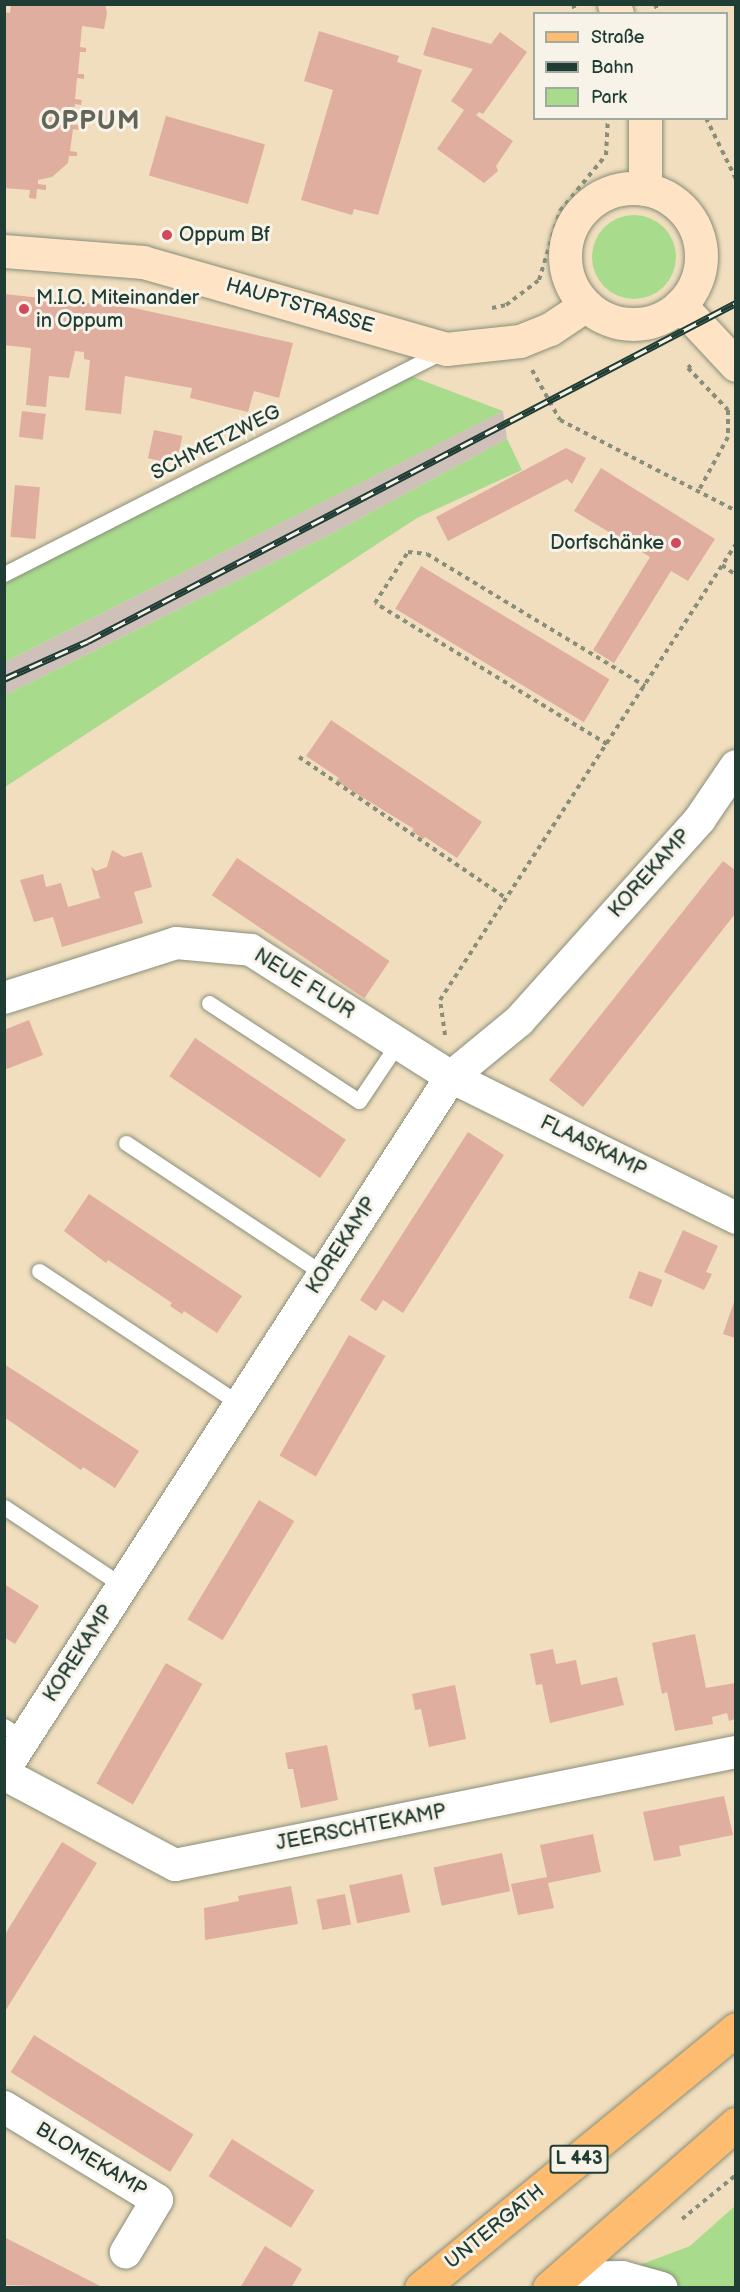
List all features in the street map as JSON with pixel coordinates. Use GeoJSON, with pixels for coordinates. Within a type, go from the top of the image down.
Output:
{"type":"FeatureCollection","features":[{"type":"Feature","properties":{"kind":"main road","name":"UNTERGATH"},"geometry":{"type":"LineString","coordinates":[[421,2288],[735,2029]]}},
{"type":"Feature","properties":{"kind":"main road"},"geometry":{"type":"LineString","coordinates":[[555,2283],[735,2124]]}},
{"type":"Feature","properties":{"kind":"street"},"geometry":{"type":"LineString","coordinates":[[645,120],[645,189]]}},
{"type":"Feature","properties":{"kind":"street"},"geometry":{"type":"LineString","coordinates":[[632,188],[645,189],[672,200],[692,222],[698,235],[700,265],[690,293],[680,305],[662,317],[640,324],[610,320],[586,305],[566,270],[566,244],[575,219],[606,194],[632,188]]}},
{"type":"Feature","properties":{"kind":"street","name":"HAUPTSTRASSE"},"geometry":{"type":"LineString","coordinates":[[4,251],[143,262],[446,349],[520,341],[550,329],[586,305]]}},
{"type":"Feature","properties":{"kind":"street"},"geometry":{"type":"LineString","coordinates":[[680,305],[735,365]]}},
{"type":"Feature","properties":{"kind":"street","name":"KOREKAMP"},"geometry":{"type":"LineString","coordinates":[[4,1772],[15,1733],[123,1586],[451,1077],[519,1021],[692,813],[735,766]]}},
{"type":"Feature","properties":{"kind":"street","name":"NEUE FLUR"},"geometry":{"type":"LineString","coordinates":[[4,998],[176,943],[251,950],[451,1077]]}},
{"type":"Feature","properties":{"kind":"street","name":"FLAASKAMP"},"geometry":{"type":"LineString","coordinates":[[451,1077],[735,1218]]}},
{"type":"Feature","properties":{"kind":"street","name":"JEERSCHTEKAMP"},"geometry":{"type":"LineString","coordinates":[[4,1772],[175,1865],[735,1752]]}},
{"type":"Feature","properties":{"kind":"street","name":"BLOMEKAMP"},"geometry":{"type":"LineString","coordinates":[[4,2107],[157,2200],[126,2252]]}},
{"type":"Feature","properties":{"kind":"street"},"geometry":{"type":"LineString","coordinates":[[555,2283],[622,2277],[662,2288]]}},
{"type":"Feature","properties":{"kind":"lane","name":"SCHMETZWEG"},"geometry":{"type":"LineString","coordinates":[[4,574],[446,349]]}},
{"type":"Feature","properties":{"kind":"lane"},"geometry":{"type":"LineString","coordinates":[[209,1003],[359,1101],[398,1043]]}},
{"type":"Feature","properties":{"kind":"lane"},"geometry":{"type":"LineString","coordinates":[[126,1143],[324,1274]]}},
{"type":"Feature","properties":{"kind":"lane"},"geometry":{"type":"LineString","coordinates":[[39,1271],[240,1404]]}},
{"type":"Feature","properties":{"kind":"lane"},"geometry":{"type":"LineString","coordinates":[[4,1508],[123,1586]]}},
{"type":"Feature","properties":{"kind":"path"},"geometry":{"type":"LineString","coordinates":[[486,309],[506,305],[539,280],[560,210],[606,155],[608,120]]}},
{"type":"Feature","properties":{"kind":"path"},"geometry":{"type":"LineString","coordinates":[[707,120],[735,179]]}},
{"type":"Feature","properties":{"kind":"path"},"geometry":{"type":"LineString","coordinates":[[506,305],[520,341],[560,420],[699,490],[735,511]]}},
{"type":"Feature","properties":{"kind":"path"},"geometry":{"type":"LineString","coordinates":[[688,368],[728,410],[728,437],[699,490]]}},
{"type":"Feature","properties":{"kind":"path"},"geometry":{"type":"LineString","coordinates":[[451,1077],[440,1000],[735,544]]}},
{"type":"Feature","properties":{"kind":"path"},"geometry":{"type":"LineString","coordinates":[[607,744],[375,603],[408,552],[427,554],[645,686]]}},
{"type":"Feature","properties":{"kind":"path"},"geometry":{"type":"LineString","coordinates":[[722,566],[735,574]]}},
{"type":"Feature","properties":{"kind":"path"},"geometry":{"type":"LineString","coordinates":[[299,757],[507,899]]}},
{"type":"Feature","properties":{"kind":"path"},"geometry":{"type":"LineString","coordinates":[[672,2227],[735,2175]]}},
{"type":"Feature","properties":{"kind":"shaded area"},"geometry":{"type":"Polygon","coordinates":[[[503,411],[507,439],[331,534],[5,695],[5,662],[503,411]]]}},
{"type":"Feature","properties":{"kind":"green space"},"geometry":{"type":"Polygon","coordinates":[[[634,215],[657,222],[669,234],[676,257],[669,280],[657,292],[634,299],[611,292],[599,280],[592,257],[599,234],[611,222],[634,215]]]}},
{"type":"Feature","properties":{"kind":"green space"},"geometry":{"type":"Polygon","coordinates":[[[408,375],[503,411],[5,662],[5,583],[408,375]]]}},
{"type":"Feature","properties":{"kind":"green space"},"geometry":{"type":"Polygon","coordinates":[[[507,439],[522,470],[417,518],[5,787],[5,695],[331,534],[507,439]]]}},
{"type":"Feature","properties":{"kind":"green space"},"geometry":{"type":"Polygon","coordinates":[[[735,2206],[735,2287],[579,2288],[690,2246],[735,2206]]]}},
{"type":"Feature","properties":{"kind":"building"},"geometry":{"type":"Polygon","coordinates":[[[11,4],[105,4],[107,13],[104,29],[82,26],[80,47],[86,48],[86,52],[80,52],[78,74],[84,74],[84,79],[77,78],[75,99],[82,100],[81,105],[75,104],[73,125],[79,125],[79,130],[73,129],[70,151],[77,152],[77,156],[69,156],[68,163],[52,177],[38,180],[38,184],[46,185],[46,190],[37,189],[36,199],[29,198],[30,190],[4,188],[4,12],[10,13],[11,4]]]}},
{"type":"Feature","properties":{"kind":"building"},"geometry":{"type":"Polygon","coordinates":[[[432,27],[491,44],[500,32],[527,52],[483,114],[479,112],[476,115],[513,141],[496,166],[498,171],[484,183],[437,149],[464,110],[451,101],[473,69],[423,55],[432,27]]]}},
{"type":"Feature","properties":{"kind":"building"},"geometry":{"type":"Polygon","coordinates":[[[319,31],[399,56],[397,62],[422,70],[378,215],[354,209],[352,215],[301,200],[333,90],[304,81],[319,31]]]}},
{"type":"Feature","properties":{"kind":"building"},"geometry":{"type":"Polygon","coordinates":[[[166,116],[265,144],[248,204],[149,176],[166,116]]]}},
{"type":"Feature","properties":{"kind":"building"},"geometry":{"type":"Polygon","coordinates":[[[4,294],[134,308],[293,343],[279,398],[254,391],[248,412],[190,398],[192,388],[125,376],[121,414],[85,410],[90,360],[84,359],[84,352],[75,351],[69,378],[49,376],[46,407],[26,405],[31,348],[4,345],[4,294]]]}},
{"type":"Feature","properties":{"kind":"building"},"geometry":{"type":"Polygon","coordinates":[[[22,411],[46,414],[43,440],[19,437],[22,411]]]}},
{"type":"Feature","properties":{"kind":"building"},"geometry":{"type":"Polygon","coordinates":[[[154,430],[182,436],[176,464],[148,458],[154,430]]]}},
{"type":"Feature","properties":{"kind":"building"},"geometry":{"type":"Polygon","coordinates":[[[566,448],[586,458],[572,484],[567,479],[448,541],[436,517],[566,448]]]}},
{"type":"Feature","properties":{"kind":"building"},"geometry":{"type":"Polygon","coordinates":[[[601,468],[715,539],[688,581],[671,571],[614,663],[593,650],[650,557],[574,511],[601,468]]]}},
{"type":"Feature","properties":{"kind":"building"},"geometry":{"type":"Polygon","coordinates":[[[15,485],[40,487],[35,539],[10,537],[15,485]]]}},
{"type":"Feature","properties":{"kind":"building"},"geometry":{"type":"Polygon","coordinates":[[[421,566],[610,679],[584,722],[395,609],[421,566]]]}},
{"type":"Feature","properties":{"kind":"building"},"geometry":{"type":"Polygon","coordinates":[[[331,720],[482,822],[457,858],[425,837],[423,839],[412,831],[414,829],[336,781],[339,778],[306,756],[331,720]]]}},
{"type":"Feature","properties":{"kind":"building"},"geometry":{"type":"Polygon","coordinates":[[[112,850],[124,857],[142,852],[152,887],[134,892],[143,923],[62,947],[53,917],[34,922],[20,880],[43,874],[46,887],[61,883],[68,907],[100,898],[91,867],[96,871],[107,867],[112,850]]]}},
{"type":"Feature","properties":{"kind":"building"},"geometry":{"type":"Polygon","coordinates":[[[237,858],[390,961],[364,998],[212,895],[237,858]]]}},
{"type":"Feature","properties":{"kind":"building"},"geometry":{"type":"Polygon","coordinates":[[[723,861],[735,870],[735,914],[583,1107],[549,1080],[723,861]]]}},
{"type":"Feature","properties":{"kind":"building"},"geometry":{"type":"Polygon","coordinates":[[[29,1020],[43,1055],[4,1070],[4,1030],[29,1020]]]}},
{"type":"Feature","properties":{"kind":"building"},"geometry":{"type":"Polygon","coordinates":[[[195,1038],[346,1140],[320,1178],[169,1076],[195,1038]]]}},
{"type":"Feature","properties":{"kind":"building"},"geometry":{"type":"Polygon","coordinates":[[[468,1132],[504,1155],[403,1313],[383,1300],[376,1311],[360,1300],[468,1132]]]}},
{"type":"Feature","properties":{"kind":"building"},"geometry":{"type":"Polygon","coordinates":[[[89,1194],[242,1296],[217,1333],[184,1311],[182,1314],[170,1306],[172,1303],[108,1260],[106,1263],[64,1231],[89,1194]]]}},
{"type":"Feature","properties":{"kind":"building"},"geometry":{"type":"Polygon","coordinates":[[[683,1230],[718,1246],[706,1272],[712,1274],[704,1290],[664,1272],[683,1230]]]}},
{"type":"Feature","properties":{"kind":"building"},"geometry":{"type":"Polygon","coordinates":[[[639,1271],[662,1280],[652,1307],[629,1298],[639,1271]]]}},
{"type":"Feature","properties":{"kind":"building"},"geometry":{"type":"Polygon","coordinates":[[[735,1299],[735,1338],[723,1334],[735,1299]]]}},
{"type":"Feature","properties":{"kind":"building"},"geometry":{"type":"Polygon","coordinates":[[[349,1335],[385,1356],[316,1476],[280,1455],[349,1335]]]}},
{"type":"Feature","properties":{"kind":"building"},"geometry":{"type":"Polygon","coordinates":[[[4,1364],[139,1451],[115,1488],[83,1467],[81,1470],[4,1417],[4,1364]]]}},
{"type":"Feature","properties":{"kind":"building"},"geometry":{"type":"Polygon","coordinates":[[[259,1500],[294,1521],[223,1640],[187,1619],[259,1500]]]}},
{"type":"Feature","properties":{"kind":"building"},"geometry":{"type":"Polygon","coordinates":[[[4,1584],[39,1606],[15,1644],[4,1637],[4,1584]]]}},
{"type":"Feature","properties":{"kind":"building"},"geometry":{"type":"Polygon","coordinates":[[[695,1634],[706,1688],[735,1683],[735,1719],[729,1721],[727,1713],[712,1717],[713,1724],[675,1731],[667,1692],[662,1694],[652,1643],[695,1634]]]}},
{"type":"Feature","properties":{"kind":"building"},"geometry":{"type":"Polygon","coordinates":[[[553,1649],[556,1664],[576,1660],[581,1685],[617,1677],[624,1705],[550,1723],[542,1684],[536,1685],[530,1654],[553,1649]]]}},
{"type":"Feature","properties":{"kind":"building"},"geometry":{"type":"Polygon","coordinates":[[[166,1663],[202,1684],[133,1804],[96,1783],[166,1663]]]}},
{"type":"Feature","properties":{"kind":"building"},"geometry":{"type":"Polygon","coordinates":[[[455,1685],[466,1739],[429,1747],[421,1709],[415,1710],[412,1694],[455,1685]]]}},
{"type":"Feature","properties":{"kind":"building"},"geometry":{"type":"Polygon","coordinates":[[[327,1745],[338,1800],[301,1808],[293,1769],[288,1769],[285,1753],[327,1745]]]}},
{"type":"Feature","properties":{"kind":"building"},"geometry":{"type":"Polygon","coordinates":[[[724,1796],[733,1835],[679,1846],[681,1856],[654,1861],[643,1812],[724,1796]]]}},
{"type":"Feature","properties":{"kind":"building"},"geometry":{"type":"Polygon","coordinates":[[[593,1834],[601,1872],[548,1883],[554,1908],[518,1915],[511,1884],[547,1877],[540,1845],[593,1834]]]}},
{"type":"Feature","properties":{"kind":"building"},"geometry":{"type":"Polygon","coordinates":[[[62,1842],[97,1863],[4,2013],[4,1936],[62,1842]]]}},
{"type":"Feature","properties":{"kind":"building"},"geometry":{"type":"Polygon","coordinates":[[[502,1853],[510,1891],[442,1906],[434,1868],[502,1853]]]}},
{"type":"Feature","properties":{"kind":"building"},"geometry":{"type":"Polygon","coordinates":[[[402,1874],[410,1912],[357,1923],[349,1885],[402,1874]]]}},
{"type":"Feature","properties":{"kind":"building"},"geometry":{"type":"Polygon","coordinates":[[[291,1886],[298,1924],[205,1940],[204,1908],[239,1901],[238,1896],[291,1886]]]}},
{"type":"Feature","properties":{"kind":"building"},"geometry":{"type":"Polygon","coordinates":[[[345,1894],[351,1924],[322,1930],[317,1900],[345,1894]]]}},
{"type":"Feature","properties":{"kind":"building"},"geometry":{"type":"Polygon","coordinates":[[[34,2035],[193,2135],[170,2172],[11,2072],[34,2035]]]}},
{"type":"Feature","properties":{"kind":"building"},"geometry":{"type":"Polygon","coordinates":[[[232,2139],[314,2190],[291,2228],[209,2176],[232,2139]]]}},
{"type":"Feature","properties":{"kind":"building"},"geometry":{"type":"Polygon","coordinates":[[[4,2237],[104,2288],[4,2285],[4,2237]]]}},
{"type":"Feature","properties":{"kind":"building"},"geometry":{"type":"Polygon","coordinates":[[[265,2246],[302,2269],[291,2288],[240,2288],[265,2246]]]}},
{"type":"Feature","properties":{"kind":"railway"},"geometry":{"type":"LineString","coordinates":[[4,679],[88,641],[736,303]]}},
{"type":"Feature","properties":{"kind":"place","name":"Oppum Bf"},"geometry":{"type":"Point","coordinates":[167,235]}},
{"type":"Feature","properties":{"kind":"place","name":"M.I.O. Miteinander in Oppum"},"geometry":{"type":"Point","coordinates":[24,309]}},
{"type":"Feature","properties":{"kind":"place","name":"Dorfschänke"},"geometry":{"type":"Point","coordinates":[676,543]}},
{"type":"Feature","properties":{"kind":"district","name":"OPPUM"},"geometry":{"type":"Point","coordinates":[91,122]}}]}
